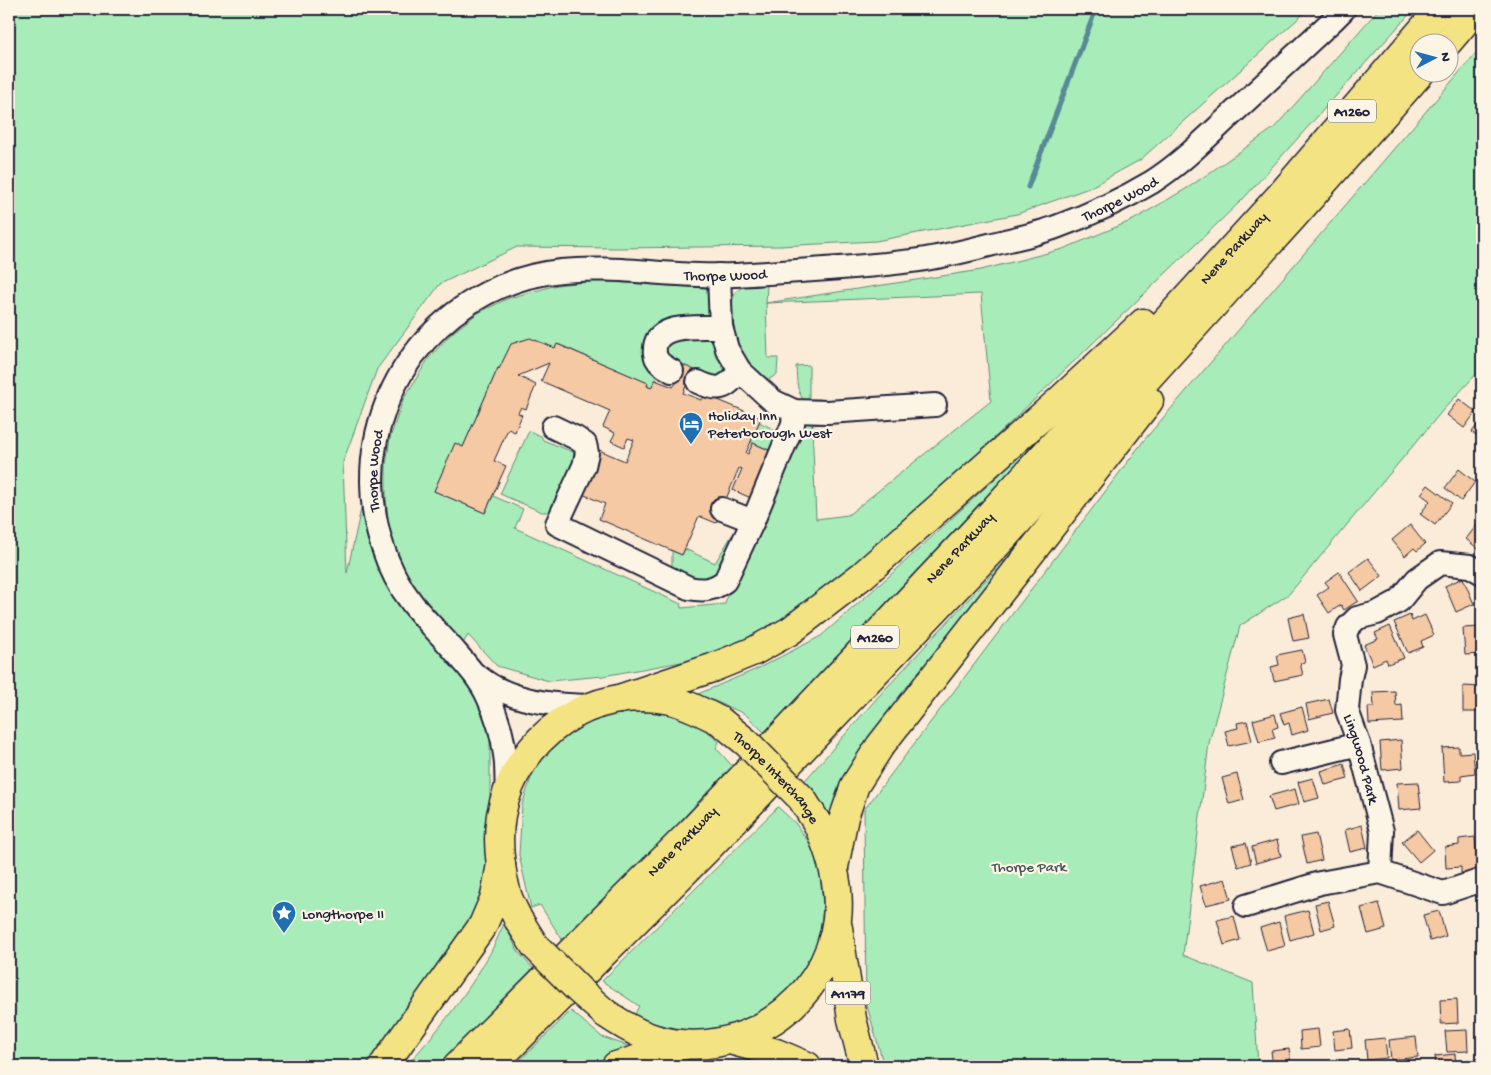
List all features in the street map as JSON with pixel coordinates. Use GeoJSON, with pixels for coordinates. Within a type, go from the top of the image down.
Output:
{"type":"FeatureCollection","features":[{"type":"Feature","properties":{"kind":"main road","name":"Nene Parkway"},"geometry":{"type":"LineString","coordinates":[[491,1066],[707,848],[1002,539],[1286,207],[1440,9]]}},
{"type":"Feature","properties":{"kind":"main road"},"geometry":{"type":"LineString","coordinates":[[1456,32],[1476,9]]}},
{"type":"Feature","properties":{"kind":"main road","name":"Nene Parkway"},"geometry":{"type":"LineString","coordinates":[[457,1066],[712,809],[985,520],[1286,207],[1411,82]]}},
{"type":"Feature","properties":{"kind":"main road"},"geometry":{"type":"LineString","coordinates":[[619,699],[754,651],[790,631],[864,574],[1058,402],[1286,207]]}},
{"type":"Feature","properties":{"kind":"main road"},"geometry":{"type":"LineString","coordinates":[[834,867],[844,818],[855,785],[880,746],[1286,207]]}},
{"type":"Feature","properties":{"kind":"main road","name":"Thorpe Interchange"},"geometry":{"type":"LineString","coordinates":[[645,697],[671,700],[696,708],[720,721],[747,743],[802,799],[818,823],[834,867],[838,893],[837,919],[830,947],[819,973],[802,996],[781,1016],[757,1031],[730,1040],[707,1044],[684,1044],[656,1040],[629,1029],[605,1013],[579,990],[535,946],[518,919],[506,892],[501,864],[499,840],[501,816],[506,793],[522,762],[539,740],[560,722],[591,706],[619,699],[645,697]]}},
{"type":"Feature","properties":{"kind":"main road"},"geometry":{"type":"LineString","coordinates":[[383,1066],[483,926],[495,897],[501,864]]}},
{"type":"Feature","properties":{"kind":"main road","name":"A1179"},"geometry":{"type":"LineString","coordinates":[[837,919],[852,1019],[864,1066]]}},
{"type":"Feature","properties":{"kind":"main road"},"geometry":{"type":"LineString","coordinates":[[730,1040],[776,1053],[806,1066]]}},
{"type":"Feature","properties":{"kind":"main road"},"geometry":{"type":"LineString","coordinates":[[616,1066],[684,1044]]}},
{"type":"Feature","properties":{"kind":"street","name":"Thorpe Wood"},"geometry":{"type":"LineString","coordinates":[[506,793],[505,755],[498,725],[488,696],[473,673],[411,601],[395,576],[383,547],[375,516],[372,483],[374,453],[380,421],[391,393],[406,365],[422,343],[445,320],[475,299],[503,285],[530,276],[560,271],[592,270],[719,276],[831,270],[932,258],[1053,228],[1110,206],[1154,180],[1193,151],[1344,9]]}},
{"type":"Feature","properties":{"kind":"street"},"geometry":{"type":"LineString","coordinates":[[719,276],[721,327],[727,349],[740,371],[773,401],[794,411],[828,412],[935,405]]}},
{"type":"Feature","properties":{"kind":"street"},"geometry":{"type":"LineString","coordinates":[[672,371],[661,364],[654,355],[655,345],[660,335],[672,329],[721,327]]}},
{"type":"Feature","properties":{"kind":"street"},"geometry":{"type":"LineString","coordinates":[[698,382],[708,386],[723,387],[730,383],[740,371]]}},
{"type":"Feature","properties":{"kind":"street"},"geometry":{"type":"LineString","coordinates":[[553,427],[585,444],[587,453],[584,466],[558,524],[689,588],[709,590],[725,581],[753,521],[793,424],[794,411]]}},
{"type":"Feature","properties":{"kind":"street"},"geometry":{"type":"LineString","coordinates":[[722,508],[753,521]]}},
{"type":"Feature","properties":{"kind":"street","name":"Lingwood Park"},"geometry":{"type":"LineString","coordinates":[[1380,872],[1382,831],[1348,710],[1350,678],[1354,665],[1345,635],[1348,627],[1357,618],[1377,613],[1399,601],[1416,579],[1440,563],[1470,566],[1482,573]]}},
{"type":"Feature","properties":{"kind":"street","name":"Thorpe Wood"},"geometry":{"type":"LineString","coordinates":[[473,673],[495,688],[518,697],[550,704],[591,706]]}},
{"type":"Feature","properties":{"kind":"street"},"geometry":{"type":"LineString","coordinates":[[1281,764],[1359,744]]}},
{"type":"Feature","properties":{"kind":"street"},"geometry":{"type":"LineString","coordinates":[[1246,906],[1320,883],[1380,872],[1442,893],[1482,880]]}},
{"type":"Feature","properties":{"kind":"green space"},"geometry":{"type":"Polygon","coordinates":[[[9,9],[1309,9],[1140,160],[1089,188],[1017,214],[876,241],[780,246],[517,247],[440,284],[377,369],[343,462],[347,573],[364,495],[375,558],[482,697],[490,732],[489,866],[475,922],[367,1066],[9,1066],[9,9]]]}},
{"type":"Feature","properties":{"kind":"green space"},"geometry":{"type":"Polygon","coordinates":[[[1379,9],[1414,9],[1244,198],[989,443],[869,555],[767,632],[698,659],[603,676],[549,681],[497,666],[468,635],[462,645],[416,590],[403,565],[389,530],[386,465],[390,438],[403,400],[429,358],[452,333],[478,313],[509,298],[557,285],[593,281],[705,288],[711,291],[717,314],[681,323],[647,363],[658,381],[655,380],[651,388],[647,386],[647,383],[558,344],[555,348],[498,368],[463,447],[455,444],[434,491],[485,513],[493,496],[523,509],[515,528],[681,604],[681,608],[725,604],[730,585],[805,421],[823,419],[823,424],[812,425],[816,519],[848,515],[991,401],[981,294],[766,303],[981,270],[1063,249],[1133,220],[1189,187],[1274,128],[1379,9]]]}},
{"type":"Feature","properties":{"kind":"green space","name":"Thorpe Park"},"geometry":{"type":"Polygon","coordinates":[[[1482,46],[1482,368],[1443,410],[1289,594],[1240,626],[1209,743],[1183,955],[1253,983],[1258,1066],[884,1066],[866,1002],[864,810],[1145,439],[1451,82],[1458,82],[1458,74],[1482,46]]]}},
{"type":"Feature","properties":{"kind":"green space"},"geometry":{"type":"Polygon","coordinates":[[[767,285],[768,358],[778,358],[777,374],[770,379],[760,376],[740,353],[735,344],[732,303],[735,292],[744,286],[767,285]]]}},
{"type":"Feature","properties":{"kind":"green space"},"geometry":{"type":"Polygon","coordinates":[[[702,336],[720,348],[726,370],[721,378],[711,383],[664,359],[664,342],[702,336]]]}},
{"type":"Feature","properties":{"kind":"green space"},"geometry":{"type":"Polygon","coordinates":[[[809,365],[809,399],[821,399],[821,404],[806,403],[799,390],[796,366],[809,365]]]}},
{"type":"Feature","properties":{"kind":"green space"},"geometry":{"type":"Polygon","coordinates":[[[1093,388],[767,735],[745,714],[698,694],[757,669],[821,636],[896,570],[1093,388]]]}},
{"type":"Feature","properties":{"kind":"green space"},"geometry":{"type":"Polygon","coordinates":[[[759,422],[776,433],[777,440],[774,452],[751,442],[759,422]]]}},
{"type":"Feature","properties":{"kind":"green space"},"geometry":{"type":"Polygon","coordinates":[[[529,431],[541,436],[543,440],[573,452],[576,457],[551,512],[542,512],[500,494],[529,431]]]}},
{"type":"Feature","properties":{"kind":"green space"},"geometry":{"type":"Polygon","coordinates":[[[1063,497],[838,829],[821,802],[801,785],[877,698],[1063,497]]]}},
{"type":"Feature","properties":{"kind":"green space"},"geometry":{"type":"Polygon","coordinates":[[[732,535],[735,540],[720,576],[699,584],[672,568],[672,551],[682,555],[685,549],[715,563],[732,535]]]}},
{"type":"Feature","properties":{"kind":"green space"},"geometry":{"type":"Polygon","coordinates":[[[628,712],[671,712],[701,725],[719,742],[716,748],[735,769],[565,944],[540,905],[531,908],[519,855],[522,805],[538,757],[563,734],[595,719],[628,712]]]}},
{"type":"Feature","properties":{"kind":"green space"},"geometry":{"type":"Polygon","coordinates":[[[778,807],[796,824],[806,839],[814,836],[823,907],[818,951],[774,1015],[693,1035],[647,1025],[634,1016],[639,1006],[602,981],[778,807]]]}},
{"type":"Feature","properties":{"kind":"green space"},"geometry":{"type":"Polygon","coordinates":[[[504,924],[519,953],[536,972],[443,1066],[406,1066],[438,1029],[467,990],[490,953],[504,924]]]}},
{"type":"Feature","properties":{"kind":"green space"},"geometry":{"type":"Polygon","coordinates":[[[571,1011],[602,1037],[640,1050],[603,1066],[514,1066],[571,1011]]]}},
{"type":"Feature","properties":{"kind":"building","name":"Holiday Inn Peterborough West"},"geometry":{"type":"Polygon","coordinates":[[[530,338],[555,348],[557,344],[648,383],[647,386],[651,388],[655,380],[673,387],[677,382],[669,378],[677,362],[701,373],[695,389],[686,386],[683,393],[701,400],[704,394],[761,418],[746,453],[748,454],[753,443],[773,452],[753,499],[733,490],[742,469],[739,468],[716,523],[699,516],[682,555],[599,519],[605,504],[580,493],[599,450],[625,461],[634,440],[628,438],[624,447],[611,441],[615,433],[603,427],[610,411],[541,381],[549,363],[518,376],[536,385],[526,409],[521,407],[518,413],[522,415],[515,432],[508,429],[494,461],[506,466],[485,513],[434,491],[455,443],[463,447],[498,368],[511,344],[530,338]]]}},
{"type":"Feature","properties":{"kind":"building"},"geometry":{"type":"Polygon","coordinates":[[[1459,399],[1476,412],[1464,428],[1447,415],[1459,399]]]}},
{"type":"Feature","properties":{"kind":"building"},"geometry":{"type":"Polygon","coordinates":[[[1482,419],[1482,440],[1472,432],[1482,419]]]}},
{"type":"Feature","properties":{"kind":"building"},"geometry":{"type":"Polygon","coordinates":[[[1459,469],[1475,482],[1461,501],[1445,488],[1459,469]]]}},
{"type":"Feature","properties":{"kind":"building"},"geometry":{"type":"Polygon","coordinates":[[[1428,485],[1452,503],[1435,525],[1420,514],[1430,501],[1421,494],[1428,485]]]}},
{"type":"Feature","properties":{"kind":"building"},"geometry":{"type":"Polygon","coordinates":[[[1482,518],[1482,552],[1466,539],[1482,518]]]}},
{"type":"Feature","properties":{"kind":"building"},"geometry":{"type":"Polygon","coordinates":[[[1410,525],[1425,544],[1417,551],[1414,548],[1405,556],[1392,540],[1410,525]]]}},
{"type":"Feature","properties":{"kind":"building"},"geometry":{"type":"Polygon","coordinates":[[[1368,558],[1382,576],[1362,591],[1349,572],[1368,558]]]}},
{"type":"Feature","properties":{"kind":"building"},"geometry":{"type":"Polygon","coordinates":[[[1339,572],[1358,601],[1344,610],[1341,605],[1329,613],[1317,595],[1329,587],[1325,582],[1339,572]]]}},
{"type":"Feature","properties":{"kind":"building"},"geometry":{"type":"Polygon","coordinates":[[[1463,578],[1474,604],[1456,612],[1445,586],[1463,578]]]}},
{"type":"Feature","properties":{"kind":"building"},"geometry":{"type":"Polygon","coordinates":[[[1304,614],[1309,638],[1293,641],[1288,618],[1304,614]]]}},
{"type":"Feature","properties":{"kind":"building"},"geometry":{"type":"Polygon","coordinates":[[[1410,615],[1412,621],[1425,615],[1434,635],[1421,641],[1423,647],[1408,653],[1394,622],[1410,615]]]}},
{"type":"Feature","properties":{"kind":"building"},"geometry":{"type":"Polygon","coordinates":[[[1390,626],[1404,658],[1388,664],[1386,659],[1373,665],[1364,645],[1378,639],[1375,633],[1390,626]]]}},
{"type":"Feature","properties":{"kind":"building"},"geometry":{"type":"Polygon","coordinates":[[[1482,627],[1482,654],[1465,655],[1463,628],[1482,627]]]}},
{"type":"Feature","properties":{"kind":"building"},"geometry":{"type":"Polygon","coordinates":[[[1302,650],[1305,662],[1300,663],[1303,675],[1274,681],[1271,667],[1279,665],[1277,655],[1302,650]]]}},
{"type":"Feature","properties":{"kind":"building"},"geometry":{"type":"Polygon","coordinates":[[[1463,686],[1482,687],[1482,712],[1463,712],[1463,686]]]}},
{"type":"Feature","properties":{"kind":"building"},"geometry":{"type":"Polygon","coordinates":[[[1395,691],[1396,706],[1402,705],[1403,722],[1369,724],[1368,707],[1374,707],[1373,692],[1395,691]]]}},
{"type":"Feature","properties":{"kind":"building"},"geometry":{"type":"Polygon","coordinates":[[[1329,699],[1333,713],[1309,719],[1306,704],[1329,699]]]}},
{"type":"Feature","properties":{"kind":"building"},"geometry":{"type":"Polygon","coordinates":[[[1302,707],[1308,730],[1292,735],[1289,723],[1284,725],[1280,713],[1302,707]]]}},
{"type":"Feature","properties":{"kind":"building"},"geometry":{"type":"Polygon","coordinates":[[[1275,714],[1278,727],[1272,729],[1275,738],[1259,742],[1253,720],[1275,714]]]}},
{"type":"Feature","properties":{"kind":"building"},"geometry":{"type":"Polygon","coordinates":[[[1247,721],[1252,741],[1229,746],[1225,731],[1238,728],[1237,723],[1247,721]]]}},
{"type":"Feature","properties":{"kind":"building"},"geometry":{"type":"Polygon","coordinates":[[[1401,740],[1403,768],[1382,770],[1380,742],[1401,740]]]}},
{"type":"Feature","properties":{"kind":"building"},"geometry":{"type":"Polygon","coordinates":[[[1459,747],[1459,753],[1473,752],[1475,773],[1461,775],[1461,781],[1444,782],[1442,748],[1459,747]]]}},
{"type":"Feature","properties":{"kind":"building"},"geometry":{"type":"Polygon","coordinates":[[[1344,764],[1348,779],[1325,785],[1321,771],[1344,764]]]}},
{"type":"Feature","properties":{"kind":"building"},"geometry":{"type":"Polygon","coordinates":[[[1237,774],[1244,800],[1229,804],[1222,778],[1237,774]]]}},
{"type":"Feature","properties":{"kind":"building"},"geometry":{"type":"Polygon","coordinates":[[[1313,778],[1319,798],[1304,802],[1298,782],[1313,778]]]}},
{"type":"Feature","properties":{"kind":"building"},"geometry":{"type":"Polygon","coordinates":[[[1418,782],[1421,808],[1399,810],[1397,783],[1418,782]]]}},
{"type":"Feature","properties":{"kind":"building"},"geometry":{"type":"Polygon","coordinates":[[[1295,789],[1299,804],[1274,811],[1269,796],[1295,789]]]}},
{"type":"Feature","properties":{"kind":"building"},"geometry":{"type":"Polygon","coordinates":[[[1362,825],[1367,848],[1350,852],[1345,830],[1362,825]]]}},
{"type":"Feature","properties":{"kind":"building"},"geometry":{"type":"Polygon","coordinates":[[[1417,830],[1433,850],[1419,862],[1402,842],[1417,830]]]}},
{"type":"Feature","properties":{"kind":"building"},"geometry":{"type":"Polygon","coordinates":[[[1316,834],[1322,860],[1307,864],[1301,837],[1316,834]]]}},
{"type":"Feature","properties":{"kind":"building"},"geometry":{"type":"Polygon","coordinates":[[[1475,837],[1478,871],[1461,873],[1461,867],[1446,868],[1445,847],[1459,845],[1459,839],[1475,837]]]}},
{"type":"Feature","properties":{"kind":"building"},"geometry":{"type":"Polygon","coordinates":[[[1277,840],[1281,856],[1256,863],[1252,847],[1277,840]]]}},
{"type":"Feature","properties":{"kind":"building"},"geometry":{"type":"Polygon","coordinates":[[[1246,843],[1251,863],[1238,867],[1232,846],[1246,843]]]}},
{"type":"Feature","properties":{"kind":"building"},"geometry":{"type":"Polygon","coordinates":[[[1225,879],[1231,899],[1206,905],[1200,886],[1225,879]]]}},
{"type":"Feature","properties":{"kind":"building"},"geometry":{"type":"Polygon","coordinates":[[[1328,901],[1335,926],[1321,930],[1315,904],[1328,901]]]}},
{"type":"Feature","properties":{"kind":"building"},"geometry":{"type":"Polygon","coordinates":[[[1379,903],[1386,929],[1368,934],[1361,908],[1379,903]]]}},
{"type":"Feature","properties":{"kind":"building"},"geometry":{"type":"Polygon","coordinates":[[[1308,910],[1314,933],[1290,940],[1284,916],[1308,910]]]}},
{"type":"Feature","properties":{"kind":"building"},"geometry":{"type":"Polygon","coordinates":[[[1439,911],[1446,936],[1430,941],[1423,915],[1439,911]]]}},
{"type":"Feature","properties":{"kind":"building"},"geometry":{"type":"Polygon","coordinates":[[[1234,916],[1240,940],[1224,945],[1217,920],[1234,916]]]}},
{"type":"Feature","properties":{"kind":"building"},"geometry":{"type":"Polygon","coordinates":[[[1279,922],[1285,946],[1267,951],[1260,928],[1279,922]]]}},
{"type":"Feature","properties":{"kind":"building"},"geometry":{"type":"Polygon","coordinates":[[[1457,999],[1458,1023],[1441,1024],[1440,1000],[1457,999]]]}},
{"type":"Feature","properties":{"kind":"building"},"geometry":{"type":"Polygon","coordinates":[[[1318,1029],[1320,1047],[1301,1049],[1300,1031],[1318,1029]]]}},
{"type":"Feature","properties":{"kind":"building"},"geometry":{"type":"Polygon","coordinates":[[[1350,1029],[1352,1048],[1335,1050],[1333,1031],[1350,1029]]]}},
{"type":"Feature","properties":{"kind":"building"},"geometry":{"type":"Polygon","coordinates":[[[1467,1030],[1468,1051],[1447,1052],[1445,1031],[1467,1030]]]}},
{"type":"Feature","properties":{"kind":"building"},"geometry":{"type":"Polygon","coordinates":[[[1416,1037],[1418,1057],[1391,1060],[1389,1040],[1416,1037]]]}},
{"type":"Feature","properties":{"kind":"building"},"geometry":{"type":"Polygon","coordinates":[[[1385,1038],[1387,1058],[1367,1060],[1365,1040],[1385,1038]]]}},
{"type":"Feature","properties":{"kind":"building"},"geometry":{"type":"Polygon","coordinates":[[[1289,1049],[1291,1066],[1273,1066],[1271,1051],[1289,1049]]]}},
{"type":"Feature","properties":{"kind":"building"},"geometry":{"type":"Polygon","coordinates":[[[1455,1054],[1456,1066],[1436,1066],[1435,1056],[1455,1054]]]}},
{"type":"Feature","properties":{"kind":"waterway"},"geometry":{"type":"LineString","coordinates":[[1028,187],[1096,9]]}},
{"type":"Feature","properties":{"kind":"place","name":"Holiday Inn Peterborough West"},"geometry":{"type":"Point","coordinates":[691,445]}},
{"type":"Feature","properties":{"kind":"place","name":"Longthorpe II"},"geometry":{"type":"Point","coordinates":[284,934]}}]}
